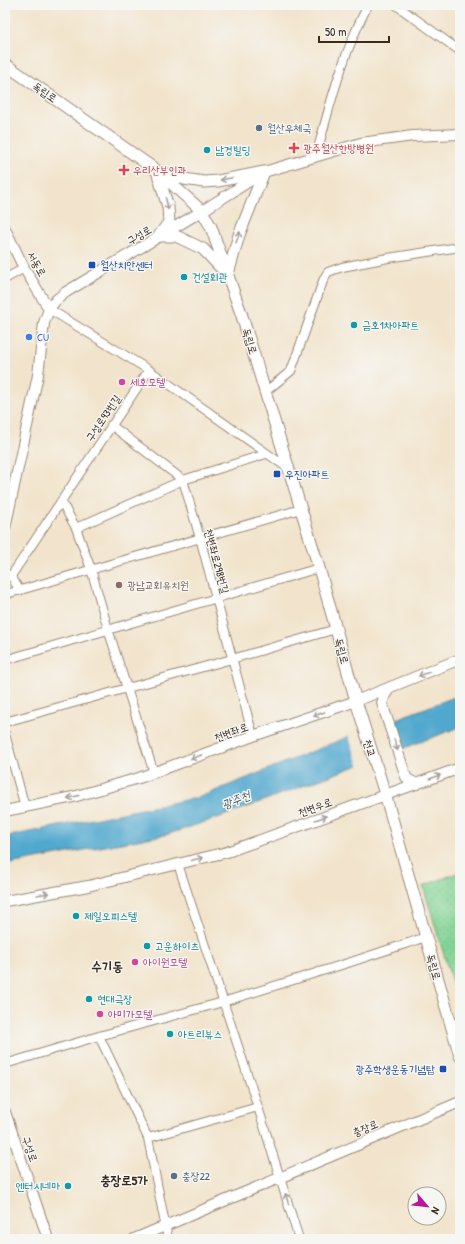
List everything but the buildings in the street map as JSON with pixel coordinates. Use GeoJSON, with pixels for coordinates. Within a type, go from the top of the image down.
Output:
{"type":"FeatureCollection","features":[{"type":"Feature","properties":{"kind":"main road","name":"독립로"},"geometry":{"type":"LineString","coordinates":[[5,64],[156,170],[202,211],[211,227],[242,316],[289,469],[319,568],[357,706]]}},
{"type":"Feature","properties":{"kind":"main road"},"geometry":{"type":"LineString","coordinates":[[156,170],[184,179],[204,182],[264,172]]}},
{"type":"Feature","properties":{"kind":"main road"},"geometry":{"type":"LineString","coordinates":[[156,170],[168,207],[169,222],[159,236]]}},
{"type":"Feature","properties":{"kind":"main road"},"geometry":{"type":"LineString","coordinates":[[159,236],[176,236],[203,249],[228,274],[239,235],[264,172]]}},
{"type":"Feature","properties":{"kind":"main road","name":"천교"},"geometry":{"type":"LineString","coordinates":[[357,706],[384,790]]}},
{"type":"Feature","properties":{"kind":"main road","name":"독립로"},"geometry":{"type":"LineString","coordinates":[[384,790],[460,1056]]}},
{"type":"Feature","properties":{"kind":"street"},"geometry":{"type":"LineString","coordinates":[[316,156],[344,61],[356,28],[368,5]]}},
{"type":"Feature","properties":{"kind":"street"},"geometry":{"type":"LineString","coordinates":[[396,5],[460,51]]}},
{"type":"Feature","properties":{"kind":"street","name":"구성로"},"geometry":{"type":"LineString","coordinates":[[5,528],[38,375],[44,323],[49,309],[56,300],[66,292],[202,211],[264,172],[361,143],[413,136],[460,134]]}},
{"type":"Feature","properties":{"kind":"street","name":"서동로"},"geometry":{"type":"LineString","coordinates":[[5,230],[24,268],[49,309]]}},
{"type":"Feature","properties":{"kind":"street"},"geometry":{"type":"LineString","coordinates":[[265,392],[291,372],[323,281],[328,272],[342,267],[388,258],[460,247]]}},
{"type":"Feature","properties":{"kind":"street"},"geometry":{"type":"LineString","coordinates":[[5,279],[24,268]]}},
{"type":"Feature","properties":{"kind":"street"},"geometry":{"type":"LineString","coordinates":[[49,309],[149,370],[289,469]]}},
{"type":"Feature","properties":{"kind":"street","name":"구성로93번길"},"geometry":{"type":"LineString","coordinates":[[8,575],[61,501],[149,370]]}},
{"type":"Feature","properties":{"kind":"street"},"geometry":{"type":"LineString","coordinates":[[111,425],[183,480]]}},
{"type":"Feature","properties":{"kind":"street"},"geometry":{"type":"LineString","coordinates":[[76,528],[183,480],[266,454]]}},
{"type":"Feature","properties":{"kind":"street","name":"천변좌로298번길"},"geometry":{"type":"LineString","coordinates":[[183,480],[253,736]]}},
{"type":"Feature","properties":{"kind":"street"},"geometry":{"type":"LineString","coordinates":[[61,501],[76,528],[91,569],[108,629],[154,773]]}},
{"type":"Feature","properties":{"kind":"street"},"geometry":{"type":"LineString","coordinates":[[5,597],[10,593],[20,590],[301,509]]}},
{"type":"Feature","properties":{"kind":"street"},"geometry":{"type":"LineString","coordinates":[[5,660],[319,568]]}},
{"type":"Feature","properties":{"kind":"street"},"geometry":{"type":"LineString","coordinates":[[8,575],[20,590]]}},
{"type":"Feature","properties":{"kind":"street"},"geometry":{"type":"LineString","coordinates":[[5,722],[336,629]]}},
{"type":"Feature","properties":{"kind":"street","name":"천변좌로"},"geometry":{"type":"LineString","coordinates":[[5,811],[73,797],[123,783],[253,736],[357,706],[390,687],[460,659]]}},
{"type":"Feature","properties":{"kind":"street"},"geometry":{"type":"LineString","coordinates":[[390,687],[382,703],[406,777],[417,784]]}},
{"type":"Feature","properties":{"kind":"street"},"geometry":{"type":"LineString","coordinates":[[5,734],[25,807]]}},
{"type":"Feature","properties":{"kind":"street","name":"천변우로"},"geometry":{"type":"LineString","coordinates":[[5,901],[88,886],[227,852],[384,790],[417,784],[460,768]]}},
{"type":"Feature","properties":{"kind":"street"},"geometry":{"type":"LineString","coordinates":[[178,864],[258,1107],[299,1239]]}},
{"type":"Feature","properties":{"kind":"street"},"geometry":{"type":"LineString","coordinates":[[5,1064],[99,1036],[223,1002],[426,937]]}},
{"type":"Feature","properties":{"kind":"street"},"geometry":{"type":"LineString","coordinates":[[99,1036],[148,1138],[168,1239]]}},
{"type":"Feature","properties":{"kind":"street","name":"충장로"},"geometry":{"type":"LineString","coordinates":[[134,1239],[460,1102]]}},
{"type":"Feature","properties":{"kind":"street"},"geometry":{"type":"LineString","coordinates":[[148,1138],[258,1107]]}},
{"type":"Feature","properties":{"kind":"street","name":"구성로"},"geometry":{"type":"LineString","coordinates":[[5,1112],[48,1239]]}},
{"type":"Feature","properties":{"kind":"green space"},"geometry":{"type":"Polygon","coordinates":[[[460,872],[460,1008],[423,886],[460,872]]]}},
{"type":"Feature","properties":{"kind":"water","name":"광주천"},"geometry":{"type":"Polygon","coordinates":[[[460,695],[460,727],[223,816],[169,834],[5,865],[5,837],[200,797],[345,738],[460,695]]]}},
{"type":"Feature","properties":{"kind":"pier"},"geometry":{"type":"Polygon","coordinates":[[[389,719],[400,752],[360,767],[348,734],[389,719]]]}},
{"type":"Feature","properties":{"kind":"place","name":"월산우체국"},"geometry":{"type":"Point","coordinates":[259,128]}},
{"type":"Feature","properties":{"kind":"place","name":"광주월산한방병원"},"geometry":{"type":"Point","coordinates":[294,148]}},
{"type":"Feature","properties":{"kind":"place","name":"남경빌딩"},"geometry":{"type":"Point","coordinates":[207,150]}},
{"type":"Feature","properties":{"kind":"place","name":"우리산부인과"},"geometry":{"type":"Point","coordinates":[124,170]}},
{"type":"Feature","properties":{"kind":"place","name":"월산치안센터"},"geometry":{"type":"Point","coordinates":[92,265]}},
{"type":"Feature","properties":{"kind":"place","name":"건설회관"},"geometry":{"type":"Point","coordinates":[184,277]}},
{"type":"Feature","properties":{"kind":"place","name":"금호1차아파트"},"geometry":{"type":"Point","coordinates":[354,325]}},
{"type":"Feature","properties":{"kind":"place","name":"CU"},"geometry":{"type":"Point","coordinates":[29,337]}},
{"type":"Feature","properties":{"kind":"place","name":"세호모텔"},"geometry":{"type":"Point","coordinates":[122,382]}},
{"type":"Feature","properties":{"kind":"place","name":"우진아파트"},"geometry":{"type":"Point","coordinates":[277,474]}},
{"type":"Feature","properties":{"kind":"place","name":"광남교회유치원"},"geometry":{"type":"Point","coordinates":[119,585]}},
{"type":"Feature","properties":{"kind":"place","name":"제일오피스텔"},"geometry":{"type":"Point","coordinates":[76,916]}},
{"type":"Feature","properties":{"kind":"place","name":"고운하이츠"},"geometry":{"type":"Point","coordinates":[147,946]}},
{"type":"Feature","properties":{"kind":"place","name":"아이원모텔"},"geometry":{"type":"Point","coordinates":[135,962]}},
{"type":"Feature","properties":{"kind":"place","name":"현대극장"},"geometry":{"type":"Point","coordinates":[89,999]}},
{"type":"Feature","properties":{"kind":"place","name":"아미가모텔"},"geometry":{"type":"Point","coordinates":[100,1014]}},
{"type":"Feature","properties":{"kind":"place","name":"아트리뷰스"},"geometry":{"type":"Point","coordinates":[170,1034]}},
{"type":"Feature","properties":{"kind":"place","name":"광주학생운동기념탑"},"geometry":{"type":"Point","coordinates":[443,1069]}},
{"type":"Feature","properties":{"kind":"place","name":"충장22"},"geometry":{"type":"Point","coordinates":[174,1176]}},
{"type":"Feature","properties":{"kind":"place","name":"엔터시네마"},"geometry":{"type":"Point","coordinates":[68,1186]}},
{"type":"Feature","properties":{"kind":"district","name":"수기동"},"geometry":{"type":"Point","coordinates":[107,966]}},
{"type":"Feature","properties":{"kind":"district","name":"충장로5가"},"geometry":{"type":"Point","coordinates":[124,1180]}}]}
